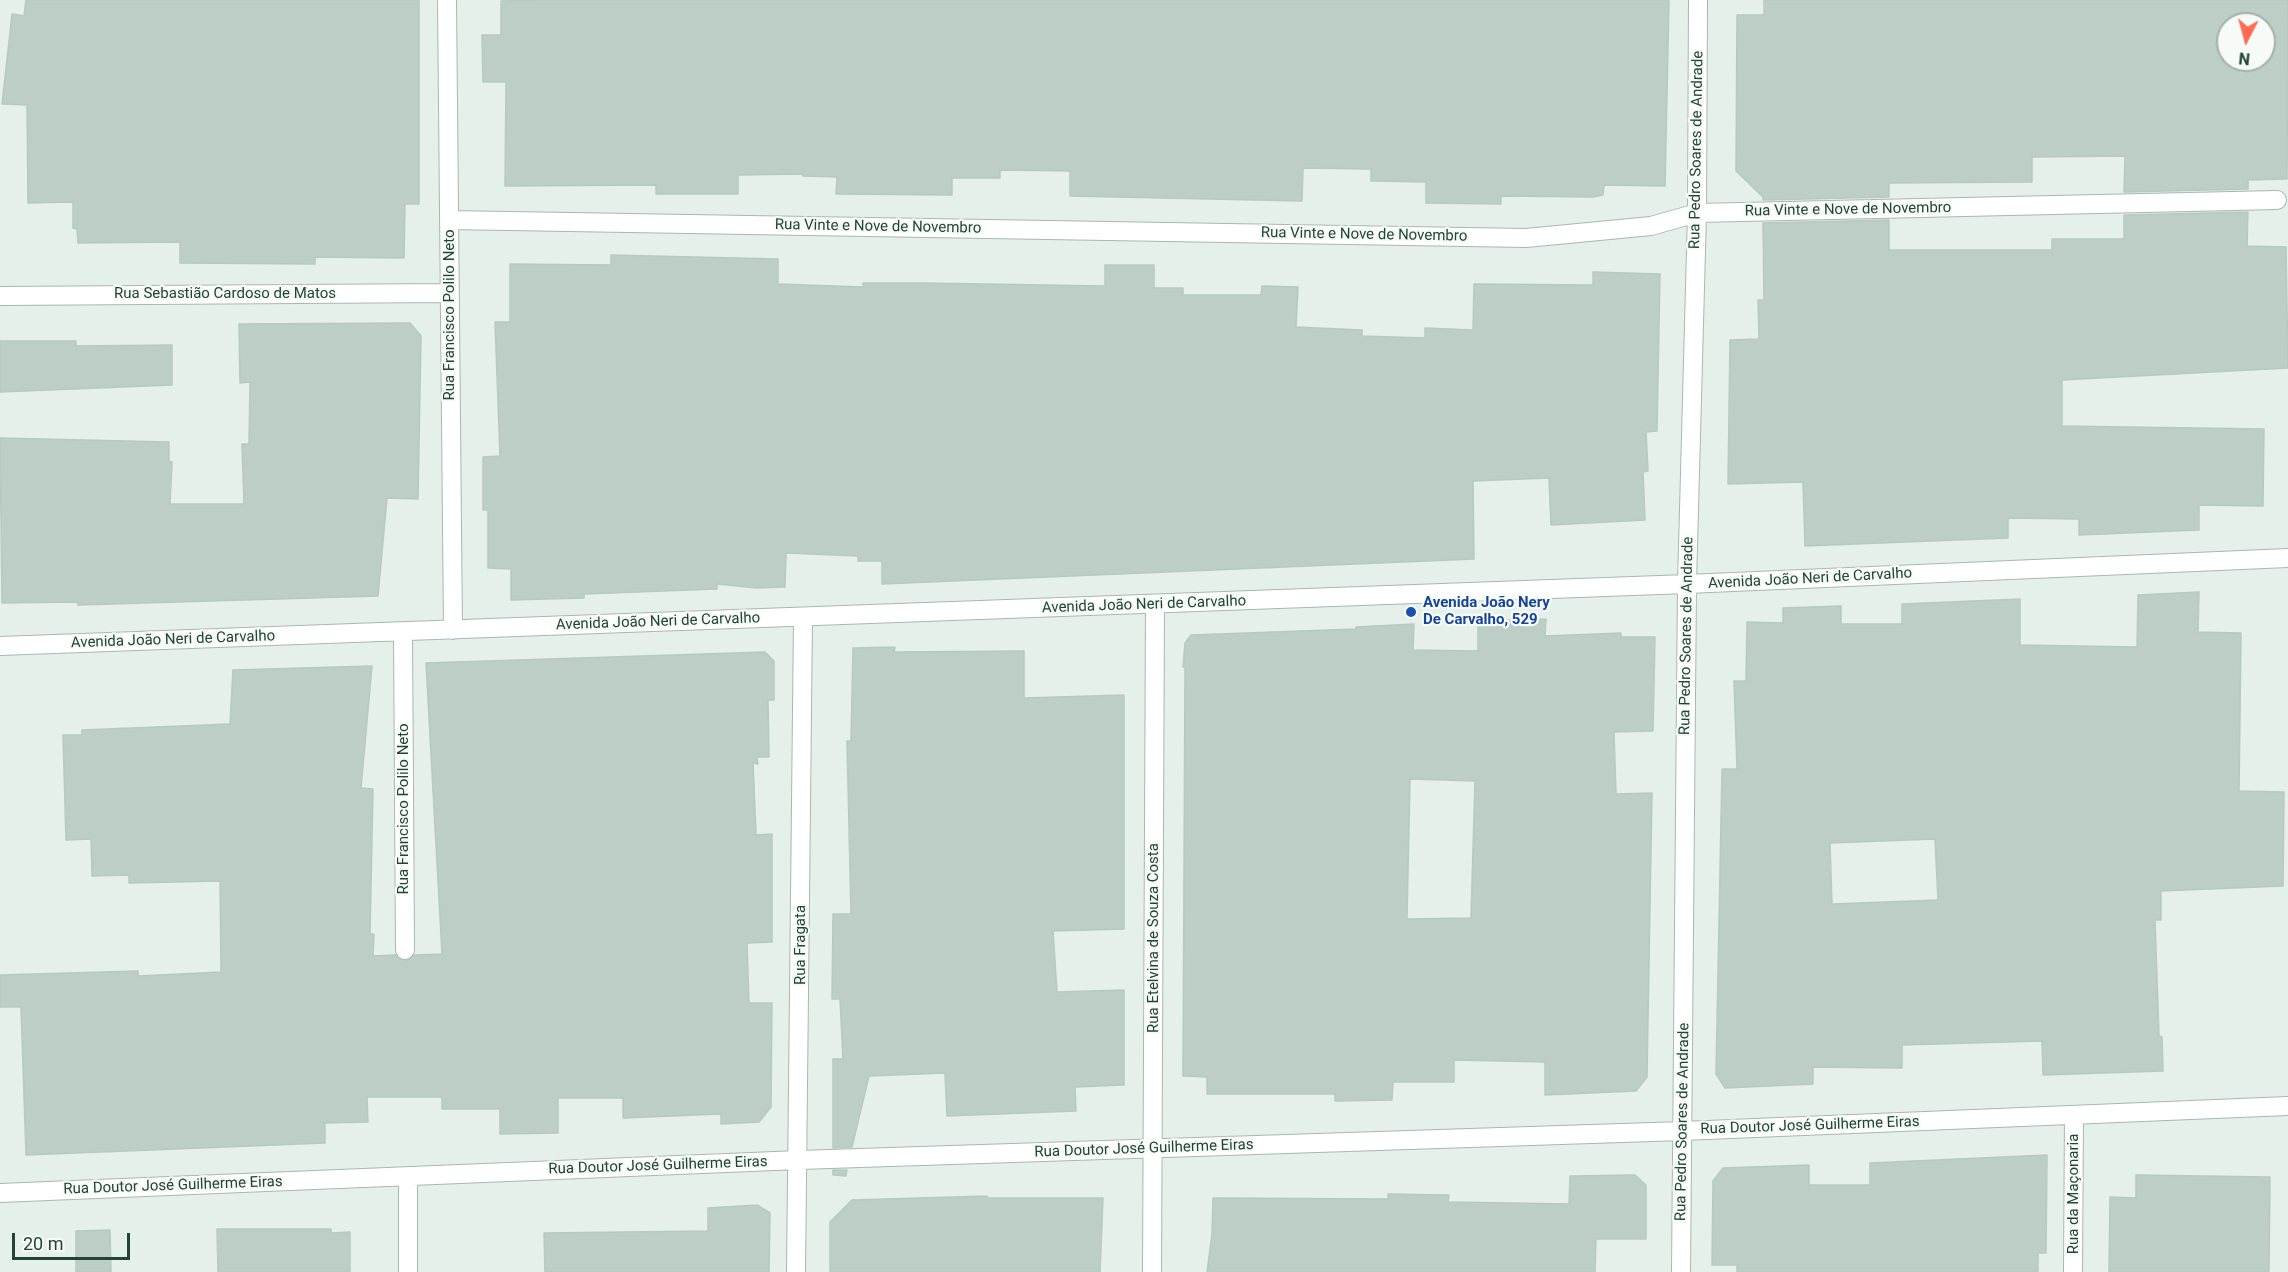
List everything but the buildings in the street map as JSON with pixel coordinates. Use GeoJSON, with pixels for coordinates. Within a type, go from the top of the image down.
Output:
{"type":"FeatureCollection","features":[{"type":"Feature","properties":{"kind":"street","name":"Rua Francisco Polilo Neto"},"geometry":{"type":"LineString","coordinates":[[447,0],[453,630]]}},
{"type":"Feature","properties":{"kind":"street","name":"Rua Pedro Soares de Andrade"},"geometry":{"type":"LineString","coordinates":[[1681,1272],[1687,584],[1697,213],[1698,0]]}},
{"type":"Feature","properties":{"kind":"street","name":"Rua Vinte e Nove de Novembro"},"geometry":{"type":"LineString","coordinates":[[449,220],[1526,238],[1651,226],[1697,213],[2277,200]]}},
{"type":"Feature","properties":{"kind":"street","name":"Rua Sebastião Cardoso de Matos"},"geometry":{"type":"LineString","coordinates":[[0,296],[449,293]]}},
{"type":"Feature","properties":{"kind":"street","name":"Avenida João Neri de Carvalho"},"geometry":{"type":"LineString","coordinates":[[0,646],[1155,605],[2288,558]]}},
{"type":"Feature","properties":{"kind":"street","name":"Rua Etelvina de Souza Costa"},"geometry":{"type":"LineString","coordinates":[[1152,1272],[1155,605]]}},
{"type":"Feature","properties":{"kind":"street","name":"Rua Fragata"},"geometry":{"type":"LineString","coordinates":[[796,1272],[799,1160],[803,617]]}},
{"type":"Feature","properties":{"kind":"street","name":"Rua Francisco Polilo Neto"},"geometry":{"type":"LineString","coordinates":[[403,632],[405,950]]}},
{"type":"Feature","properties":{"kind":"street","name":"Rua Doutor José Guilherme Eiras"},"geometry":{"type":"LineString","coordinates":[[0,1193],[799,1160],[1683,1131],[2288,1106]]}},
{"type":"Feature","properties":{"kind":"street","name":"Rua da Maçonaria"},"geometry":{"type":"LineString","coordinates":[[2073,1272],[2074,1115]]}},
{"type":"Feature","properties":{"kind":"street"},"geometry":{"type":"LineString","coordinates":[[408,1176],[408,1272]]}},
{"type":"Feature","properties":{"kind":"place","name":"Avenida João Nery De Carvalho, 529"},"geometry":{"type":"Point","coordinates":[1411,612]}}]}
